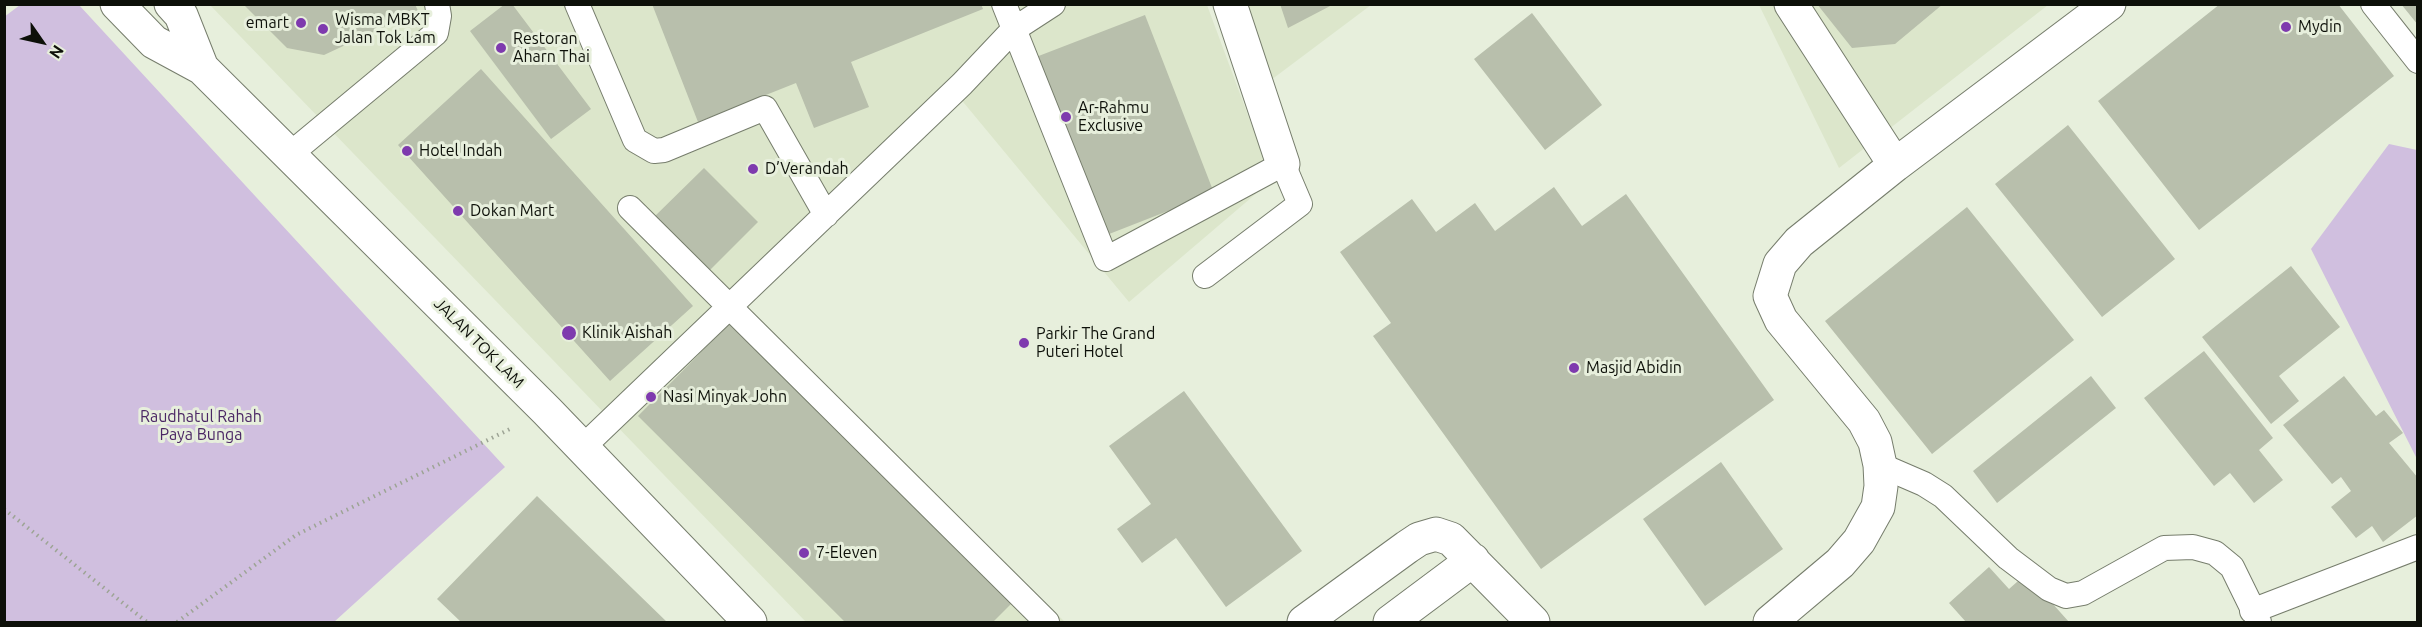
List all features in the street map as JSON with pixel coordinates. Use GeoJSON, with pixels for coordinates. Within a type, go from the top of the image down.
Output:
{"type":"FeatureCollection","features":[{"type":"Feature","properties":{"kind":"street","name":"JALAN TOK LAM"},"geometry":{"type":"LineString","coordinates":[[117,4],[154,42],[202,68],[583,447],[750,622]]}},
{"type":"Feature","properties":{"kind":"street","name":"JALAN TOK LAM"},"geometry":{"type":"LineString","coordinates":[[171,4],[181,15],[202,68]]}},
{"type":"Feature","properties":{"kind":"street"},"geometry":{"type":"LineString","coordinates":[[1230,4],[1283,164]]}},
{"type":"Feature","properties":{"kind":"street"},"geometry":{"type":"LineString","coordinates":[[1791,4],[1895,165]]}},
{"type":"Feature","properties":{"kind":"street"},"geometry":{"type":"LineString","coordinates":[[1770,622],[1840,563],[1859,541],[1878,507],[1881,486],[1880,465],[1875,442],[1864,421],[1781,320],[1770,296],[1780,264],[1799,242],[1895,165],[2109,4]]}},
{"type":"Feature","properties":{"kind":"street"},"geometry":{"type":"LineString","coordinates":[[1304,622],[1419,539],[1436,534],[1451,538],[1533,622]]}},
{"type":"Feature","properties":{"kind":"street"},"geometry":{"type":"LineString","coordinates":[[1390,622],[1473,560]]}},
{"type":"Feature","properties":{"kind":"lane"},"geometry":{"type":"LineString","coordinates":[[289,155],[436,33],[439,16],[437,4]]}},
{"type":"Feature","properties":{"kind":"lane"},"geometry":{"type":"LineString","coordinates":[[577,4],[635,140],[654,151],[664,150],[765,108],[826,215]]}},
{"type":"Feature","properties":{"kind":"lane"},"geometry":{"type":"LineString","coordinates":[[1004,4],[1012,30],[1106,259],[1283,164],[1300,204],[1205,276]]}},
{"type":"Feature","properties":{"kind":"lane"},"geometry":{"type":"LineString","coordinates":[[583,447],[962,84],[1012,30],[1053,4]]}},
{"type":"Feature","properties":{"kind":"lane"},"geometry":{"type":"LineString","coordinates":[[2373,4],[2418,61]]}},
{"type":"Feature","properties":{"kind":"lane"},"geometry":{"type":"LineString","coordinates":[[630,208],[1047,622]]}},
{"type":"Feature","properties":{"kind":"lane"},"geometry":{"type":"LineString","coordinates":[[1880,465],[1924,484],[1942,496],[2008,558],[2049,589],[2066,596],[2083,593],[2164,548],[2193,547],[2215,553],[2232,567],[2256,617],[2418,548]]}},
{"type":"Feature","properties":{"kind":"path"},"geometry":{"type":"LineString","coordinates":[[177,622],[296,535],[547,411]]}},
{"type":"Feature","properties":{"kind":"path"},"geometry":{"type":"LineString","coordinates":[[4,509],[147,622]]}},
{"type":"Feature","properties":{"kind":"shaded area"},"geometry":{"type":"Polygon","coordinates":[[[1234,4],[1371,5],[1263,86],[1234,4]]]}},
{"type":"Feature","properties":{"kind":"shaded area"},"geometry":{"type":"Polygon","coordinates":[[[210,5],[1207,5],[1272,180],[1129,302],[959,97],[741,309],[1065,622],[806,622],[210,5]]]}},
{"type":"Feature","properties":{"kind":"shaded area"},"geometry":{"type":"Polygon","coordinates":[[[1759,5],[2048,5],[1839,168],[1759,5]]]}},
{"type":"Feature","properties":{"kind":"green space","name":"Raudhatul Rahah Paya Bunga"},"geometry":{"type":"Polygon","coordinates":[[[20,5],[79,5],[505,467],[334,622],[5,622],[4,17],[20,5]]]}},
{"type":"Feature","properties":{"kind":"green space"},"geometry":{"type":"Polygon","coordinates":[[[2389,144],[2417,150],[2417,459],[2311,249],[2389,144]]]}},
{"type":"Feature","properties":{"kind":"building","name":"Wisma MBKT Jalan Tok Lam"},"geometry":{"type":"Polygon","coordinates":[[[243,4],[415,4],[418,11],[324,55],[287,48],[243,4]]]}},
{"type":"Feature","properties":{"kind":"building"},"geometry":{"type":"Polygon","coordinates":[[[505,4],[512,4],[591,109],[551,139],[470,31],[505,4]]]}},
{"type":"Feature","properties":{"kind":"building"},"geometry":{"type":"Polygon","coordinates":[[[652,4],[981,4],[983,9],[851,62],[869,107],[814,128],[796,83],[698,122],[652,4]]]}},
{"type":"Feature","properties":{"kind":"building"},"geometry":{"type":"Polygon","coordinates":[[[1280,4],[1334,4],[1288,28],[1280,4]]]}},
{"type":"Feature","properties":{"kind":"building"},"geometry":{"type":"Polygon","coordinates":[[[1817,4],[1943,4],[1895,44],[1852,48],[1817,4]]]}},
{"type":"Feature","properties":{"kind":"building"},"geometry":{"type":"Polygon","coordinates":[[[2220,4],[2338,4],[2394,76],[2199,230],[2098,101],[2220,4]]]}},
{"type":"Feature","properties":{"kind":"building"},"geometry":{"type":"Polygon","coordinates":[[[2401,4],[2418,4],[2418,25],[2401,4]]]}},
{"type":"Feature","properties":{"kind":"building"},"geometry":{"type":"Polygon","coordinates":[[[1532,13],[1602,105],[1545,150],[1474,59],[1532,13]]]}},
{"type":"Feature","properties":{"kind":"building"},"geometry":{"type":"Polygon","coordinates":[[[1145,15],[1214,193],[1104,236],[1036,57],[1145,15]]]}},
{"type":"Feature","properties":{"kind":"building"},"geometry":{"type":"Polygon","coordinates":[[[481,69],[693,306],[610,381],[398,145],[481,69]]]}},
{"type":"Feature","properties":{"kind":"building"},"geometry":{"type":"Polygon","coordinates":[[[2068,125],[2175,259],[2102,317],[1995,184],[2068,125]]]}},
{"type":"Feature","properties":{"kind":"building"},"geometry":{"type":"Polygon","coordinates":[[[704,168],[758,222],[706,274],[652,219],[704,168]]]}},
{"type":"Feature","properties":{"kind":"building","name":"Masjid Abidin"},"geometry":{"type":"Polygon","coordinates":[[[1554,187],[1582,226],[1626,194],[1774,400],[1541,569],[1373,336],[1391,323],[1340,252],[1412,199],[1436,232],[1475,203],[1495,231],[1554,187]]]}},
{"type":"Feature","properties":{"kind":"building"},"geometry":{"type":"Polygon","coordinates":[[[1967,207],[2074,340],[1932,454],[1825,321],[1967,207]]]}},
{"type":"Feature","properties":{"kind":"building"},"geometry":{"type":"Polygon","coordinates":[[[2291,266],[2340,327],[2279,376],[2299,401],[2271,424],[2202,337],[2291,266]]]}},
{"type":"Feature","properties":{"kind":"building"},"geometry":{"type":"Polygon","coordinates":[[[734,319],[1015,600],[993,622],[845,622],[638,416],[734,319]]]}},
{"type":"Feature","properties":{"kind":"building"},"geometry":{"type":"Polygon","coordinates":[[[2204,351],[2273,438],[2259,450],[2283,480],[2254,503],[2230,473],[2214,486],[2144,398],[2204,351]]]}},
{"type":"Feature","properties":{"kind":"building"},"geometry":{"type":"Polygon","coordinates":[[[2091,376],[2116,408],[1997,503],[1973,471],[2091,376]]]}},
{"type":"Feature","properties":{"kind":"building"},"geometry":{"type":"Polygon","coordinates":[[[2344,376],[2376,416],[2384,410],[2403,433],[2389,443],[2418,478],[2418,515],[2383,542],[2372,526],[2356,538],[2331,507],[2351,491],[2341,477],[2332,484],[2283,425],[2344,376]]]}},
{"type":"Feature","properties":{"kind":"building"},"geometry":{"type":"Polygon","coordinates":[[[1184,391],[1302,551],[1226,607],[1176,538],[1142,563],[1117,529],[1151,504],[1109,446],[1184,391]]]}},
{"type":"Feature","properties":{"kind":"building"},"geometry":{"type":"Polygon","coordinates":[[[1721,462],[1783,549],[1705,606],[1643,519],[1721,462]]]}},
{"type":"Feature","properties":{"kind":"building"},"geometry":{"type":"Polygon","coordinates":[[[537,496],[667,622],[461,622],[437,599],[537,496]]]}},
{"type":"Feature","properties":{"kind":"building"},"geometry":{"type":"Polygon","coordinates":[[[1989,567],[2009,589],[2026,574],[2069,622],[1966,622],[1949,603],[1989,567]]]}},
{"type":"Feature","properties":{"kind":"place","name":"emart"},"geometry":{"type":"Point","coordinates":[301,23]}},
{"type":"Feature","properties":{"kind":"place","name":"Mydin"},"geometry":{"type":"Point","coordinates":[2286,27]}},
{"type":"Feature","properties":{"kind":"place","name":"Wisma MBKT Jalan Tok Lam"},"geometry":{"type":"Point","coordinates":[323,29]}},
{"type":"Feature","properties":{"kind":"place","name":"Restoran Aharn Thai"},"geometry":{"type":"Point","coordinates":[501,48]}},
{"type":"Feature","properties":{"kind":"place","name":"Ar-Rahmu Exclusive"},"geometry":{"type":"Point","coordinates":[1066,117]}},
{"type":"Feature","properties":{"kind":"place","name":"Hotel Indah"},"geometry":{"type":"Point","coordinates":[407,151]}},
{"type":"Feature","properties":{"kind":"place","name":"D’Verandah"},"geometry":{"type":"Point","coordinates":[753,169]}},
{"type":"Feature","properties":{"kind":"place","name":"Dokan Mart"},"geometry":{"type":"Point","coordinates":[458,211]}},
{"type":"Feature","properties":{"kind":"place","name":"Klinik Aishah"},"geometry":{"type":"Point","coordinates":[569,333]}},
{"type":"Feature","properties":{"kind":"place","name":"Parkir The Grand Puteri Hotel"},"geometry":{"type":"Point","coordinates":[1024,343]}},
{"type":"Feature","properties":{"kind":"place","name":"Masjid Abidin"},"geometry":{"type":"Point","coordinates":[1574,368]}},
{"type":"Feature","properties":{"kind":"place","name":"Nasi Minyak John"},"geometry":{"type":"Point","coordinates":[651,397]}},
{"type":"Feature","properties":{"kind":"place","name":"7-Eleven"},"geometry":{"type":"Point","coordinates":[804,553]}}]}
